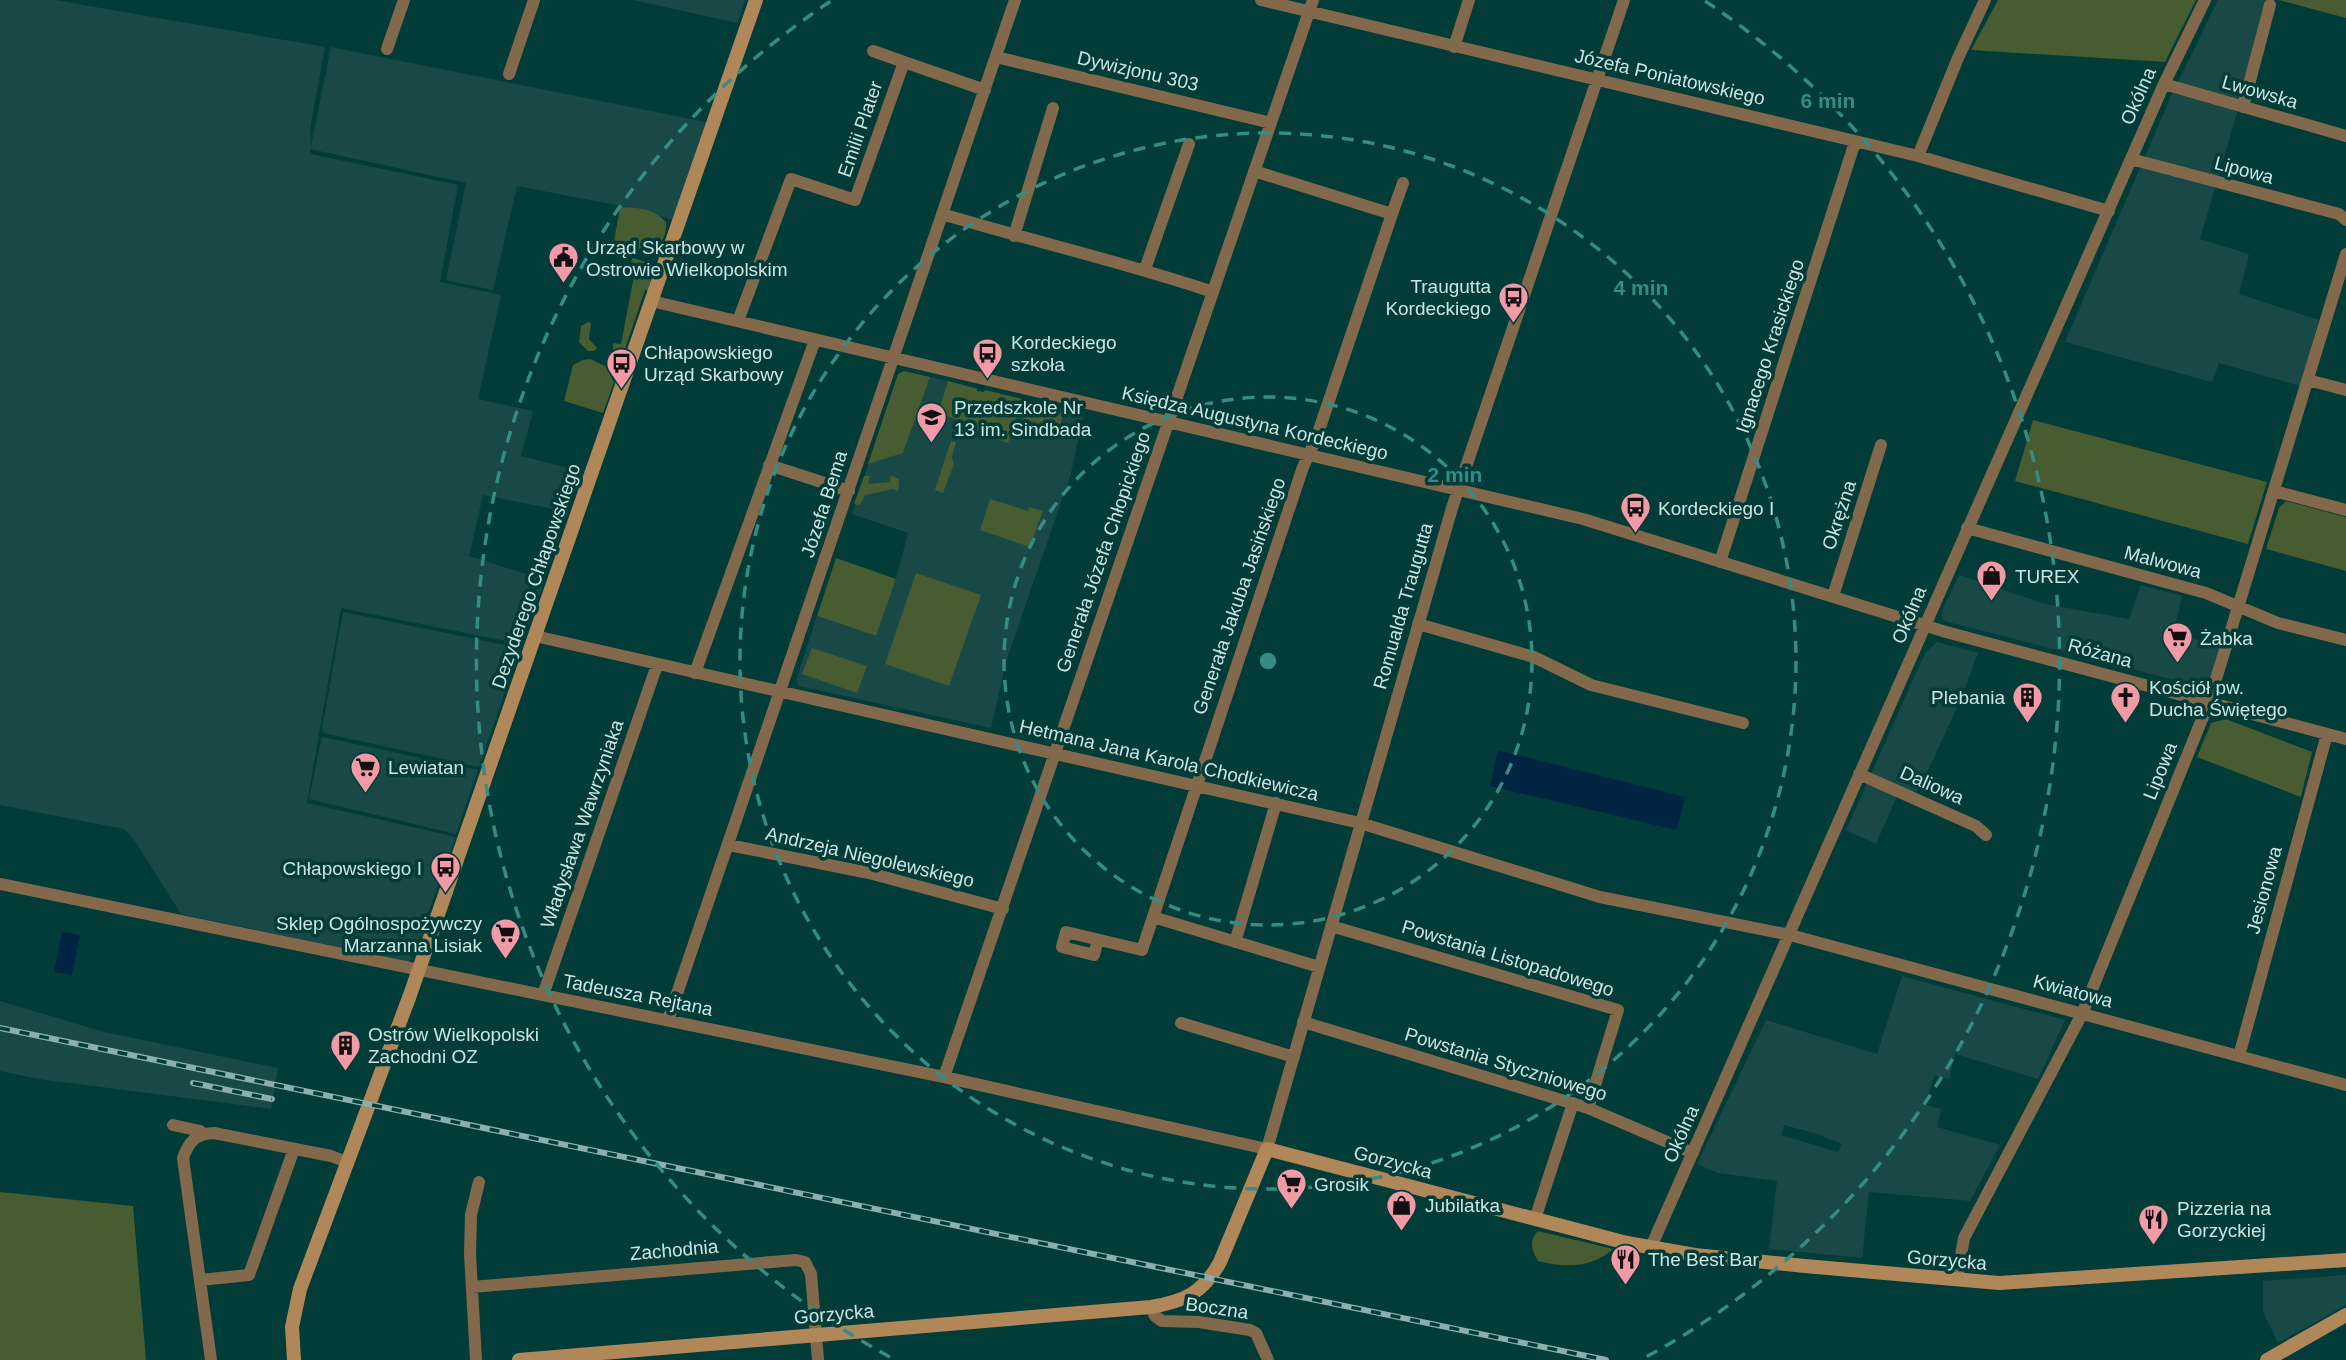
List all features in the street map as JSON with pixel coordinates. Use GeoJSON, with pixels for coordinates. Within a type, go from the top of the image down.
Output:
{"type":"FeatureCollection","features":[{"type":"Feature","properties":{"kind":"street"},"geometry":{"type":"LineString","coordinates":[[387,48],[404,0]]}},
{"type":"Feature","properties":{"kind":"street"},"geometry":{"type":"LineString","coordinates":[[509,74],[534,0]]}},
{"type":"Feature","properties":{"kind":"street","name":"Dezyderego Chłapowskiego"},"geometry":{"type":"LineString","coordinates":[[294,1360],[292,1327],[300,1289],[418,970],[756,0]]}},
{"type":"Feature","properties":{"kind":"street","name":"Józefa Bema"},"geometry":{"type":"LineString","coordinates":[[668,1020],[1015,0]]}},
{"type":"Feature","properties":{"kind":"street","name":"Józefa Poniatowskiego"},"geometry":{"type":"LineString","coordinates":[[1261,0],[1311,6],[1454,47],[1917,156],[2109,211]]}},
{"type":"Feature","properties":{"kind":"street"},"geometry":{"type":"LineString","coordinates":[[1454,47],[1469,0]]}},
{"type":"Feature","properties":{"kind":"street","name":"Romualda Traugutta"},"geometry":{"type":"LineString","coordinates":[[1267,1149],[1457,490],[1624,0]]}},
{"type":"Feature","properties":{"kind":"street"},"geometry":{"type":"LineString","coordinates":[[1917,156],[1985,0]]}},
{"type":"Feature","properties":{"kind":"street","name":"Okólna"},"geometry":{"type":"LineString","coordinates":[[1651,1247],[2164,84],[2205,0]]}},
{"type":"Feature","properties":{"kind":"street"},"geometry":{"type":"LineString","coordinates":[[2243,107],[2270,5]]}},
{"type":"Feature","properties":{"kind":"street","name":"Generała Józefa Chłopickiego"},"geometry":{"type":"LineString","coordinates":[[944,1077],[1311,6]]}},
{"type":"Feature","properties":{"kind":"street"},"geometry":{"type":"LineString","coordinates":[[873,51],[985,90]]}},
{"type":"Feature","properties":{"kind":"street","name":"Dywizjonu 303"},"geometry":{"type":"LineString","coordinates":[[996,57],[1270,123]]}},
{"type":"Feature","properties":{"kind":"street","name":"Emilii Plater"},"geometry":{"type":"LineString","coordinates":[[738,321],[791,178],[855,200],[904,62]]}},
{"type":"Feature","properties":{"kind":"street","name":"Lwowska"},"geometry":{"type":"LineString","coordinates":[[2164,84],[2346,136]]}},
{"type":"Feature","properties":{"kind":"street"},"geometry":{"type":"LineString","coordinates":[[1014,236],[1053,108]]}},
{"type":"Feature","properties":{"kind":"street","name":"Ignacego Krasickiego"},"geometry":{"type":"LineString","coordinates":[[1720,562],[1855,142]]}},
{"type":"Feature","properties":{"kind":"street"},"geometry":{"type":"LineString","coordinates":[[1145,269],[1189,144]]}},
{"type":"Feature","properties":{"kind":"street","name":"Lipowa"},"geometry":{"type":"LineString","coordinates":[[2131,159],[2339,214],[2346,220]]}},
{"type":"Feature","properties":{"kind":"street"},"geometry":{"type":"LineString","coordinates":[[1254,171],[1392,214]]}},
{"type":"Feature","properties":{"kind":"street","name":"Generała Jakuba Jasińskiego"},"geometry":{"type":"LineString","coordinates":[[1098,940],[1142,950],[1404,183]]}},
{"type":"Feature","properties":{"kind":"street"},"geometry":{"type":"LineString","coordinates":[[942,214],[1014,236],[1145,269],[1213,292]]}},
{"type":"Feature","properties":{"kind":"street","name":"Lipowa"},"geometry":{"type":"LineString","coordinates":[[1957,1280],[1964,1238],[1970,1224],[2082,1014],[2209,702],[2345,262]]}},
{"type":"Feature","properties":{"kind":"street","name":"Księdza Augustyna Kordeckiego"},"geometry":{"type":"LineString","coordinates":[[651,301],[1591,521],[1925,625]]}},
{"type":"Feature","properties":{"kind":"street"},"geometry":{"type":"LineString","coordinates":[[695,673],[815,340]]}},
{"type":"Feature","properties":{"kind":"street"},"geometry":{"type":"LineString","coordinates":[[2308,380],[2346,390]]}},
{"type":"Feature","properties":{"kind":"street","name":"Okrężna"},"geometry":{"type":"LineString","coordinates":[[1833,596],[1881,445]]}},
{"type":"Feature","properties":{"kind":"street"},"geometry":{"type":"LineString","coordinates":[[769,465],[849,491]]}},
{"type":"Feature","properties":{"kind":"street"},"geometry":{"type":"LineString","coordinates":[[2274,491],[2346,510]]}},
{"type":"Feature","properties":{"kind":"street","name":"Malwowa"},"geometry":{"type":"LineString","coordinates":[[1967,528],[2206,593],[2278,623],[2346,640]]}},
{"type":"Feature","properties":{"kind":"street"},"geometry":{"type":"LineString","coordinates":[[1418,624],[1534,657],[1591,685],[1743,723]]}},
{"type":"Feature","properties":{"kind":"street","name":"Różana"},"geometry":{"type":"LineString","coordinates":[[1925,625],[2346,739]]}},
{"type":"Feature","properties":{"kind":"street","name":"Hetmana Jana Karola Chodkiewicza"},"geometry":{"type":"LineString","coordinates":[[535,636],[1360,823],[1600,897],[1790,935]]}},
{"type":"Feature","properties":{"kind":"street","name":"Władysława Wawrzyniaka"},"geometry":{"type":"LineString","coordinates":[[543,995],[657,665]]}},
{"type":"Feature","properties":{"kind":"street","name":"Jesionowa"},"geometry":{"type":"LineString","coordinates":[[2239,1056],[2326,734]]}},
{"type":"Feature","properties":{"kind":"street","name":"Daliowa"},"geometry":{"type":"LineString","coordinates":[[1859,774],[1976,826],[1986,835]]}},
{"type":"Feature","properties":{"kind":"street"},"geometry":{"type":"LineString","coordinates":[[1235,942],[1276,803]]}},
{"type":"Feature","properties":{"kind":"street","name":"Andrzeja Niegolewskiego"},"geometry":{"type":"LineString","coordinates":[[729,845],[869,873],[1003,909]]}},
{"type":"Feature","properties":{"kind":"street","name":"Tadeusza Rejtana"},"geometry":{"type":"LineString","coordinates":[[0,884],[944,1077],[1267,1149]]}},
{"type":"Feature","properties":{"kind":"street"},"geometry":{"type":"LineString","coordinates":[[1153,918],[1319,967]]}},
{"type":"Feature","properties":{"kind":"street","name":"Powstania Listopadowego"},"geometry":{"type":"LineString","coordinates":[[1331,926],[1618,1010],[1588,1108]]}},
{"type":"Feature","properties":{"kind":"street","name":"Kwiatowa"},"geometry":{"type":"LineString","coordinates":[[1790,935],[2346,1085]]}},
{"type":"Feature","properties":{"kind":"street","name":"Powstania Styczniowego"},"geometry":{"type":"LineString","coordinates":[[1303,1022],[1588,1108],[1693,1153]]}},
{"type":"Feature","properties":{"kind":"street"},"geometry":{"type":"LineString","coordinates":[[1181,1023],[1294,1057]]}},
{"type":"Feature","properties":{"kind":"street"},"geometry":{"type":"LineString","coordinates":[[1535,1219],[1573,1103]]}},
{"type":"Feature","properties":{"kind":"street"},"geometry":{"type":"LineString","coordinates":[[173,1125],[200,1130],[203,1134]]}},
{"type":"Feature","properties":{"kind":"street"},"geometry":{"type":"LineString","coordinates":[[211,1360],[183,1158],[188,1145],[203,1134],[215,1133],[331,1156],[347,1162]]}},
{"type":"Feature","properties":{"kind":"street"},"geometry":{"type":"LineString","coordinates":[[200,1280],[249,1275],[293,1149]]}},
{"type":"Feature","properties":{"kind":"street","name":"Gorzycka"},"geometry":{"type":"LineString","coordinates":[[519,1360],[1151,1307],[1186,1298],[1211,1279],[1267,1149],[1651,1247],[1723,1258],[2015,1283],[2346,1260]]}},
{"type":"Feature","properties":{"kind":"street"},"geometry":{"type":"LineString","coordinates":[[476,1360],[470,1254],[471,1215],[480,1182]]}},
{"type":"Feature","properties":{"kind":"street","name":"Zachodnia"},"geometry":{"type":"LineString","coordinates":[[472,1287],[796,1259],[805,1262],[809,1267],[817,1335]]}},
{"type":"Feature","properties":{"kind":"street","name":"Boczna"},"geometry":{"type":"LineString","coordinates":[[1151,1307],[1155,1316],[1162,1321],[1199,1322],[1250,1330],[1256,1333],[1268,1360]]}},
{"type":"Feature","properties":{"kind":"street"},"geometry":{"type":"LineString","coordinates":[[2267,1360],[2346,1315]]}},
{"type":"Feature","properties":{"kind":"street"},"geometry":{"type":"LineString","coordinates":[[817,1335],[818,1360]]}},
{"type":"Feature","properties":{"kind":"shaded area"},"geometry":{"type":"Polygon","coordinates":[[[0,0],[55,0],[325,47],[310,129],[311,147],[331,47],[706,122],[674,220],[616,205],[517,186],[493,290],[446,280],[466,183],[310,149],[311,154],[458,185],[440,282],[501,295],[478,399],[533,411],[521,456],[576,470],[564,511],[483,495],[469,556],[545,580],[521,644],[341,608],[307,803],[456,837],[410,962],[181,914],[137,844],[124,829],[0,805],[0,0]]]}},
{"type":"Feature","properties":{"kind":"shaded area"},"geometry":{"type":"Polygon","coordinates":[[[633,0],[745,0],[737,23],[633,0]]]}},
{"type":"Feature","properties":{"kind":"shaded area"},"geometry":{"type":"Polygon","coordinates":[[[2218,0],[2270,0],[2200,239],[2249,254],[2239,294],[2319,320],[2300,386],[2219,363],[2212,382],[2065,342],[2171,96],[2218,0]]]}},
{"type":"Feature","properties":{"kind":"shaded area"},"geometry":{"type":"Polygon","coordinates":[[[904,371],[977,388],[977,391],[985,390],[1084,413],[1071,473],[1007,659],[991,728],[799,686],[796,680],[817,616],[876,636],[896,579],[908,533],[852,514],[898,374],[904,371]]]}},
{"type":"Feature","properties":{"kind":"shaded area"},"geometry":{"type":"Polygon","coordinates":[[[1959,575],[2045,604],[2129,619],[2141,585],[2182,596],[2174,632],[2226,650],[2213,690],[1948,622],[1942,619],[1942,611],[1959,575]]]}},
{"type":"Feature","properties":{"kind":"shaded area"},"geometry":{"type":"Polygon","coordinates":[[[343,612],[520,648],[479,767],[324,733],[322,729],[343,612]]]}},
{"type":"Feature","properties":{"kind":"shaded area"},"geometry":{"type":"Polygon","coordinates":[[[1937,642],[1978,653],[1961,699],[1919,790],[1897,796],[1876,844],[1846,830],[1925,653],[1937,642]]]}},
{"type":"Feature","properties":{"kind":"shaded area"},"geometry":{"type":"Polygon","coordinates":[[[322,737],[478,770],[456,834],[309,799],[322,737]]]}},
{"type":"Feature","properties":{"kind":"shaded area"},"geometry":{"type":"Polygon","coordinates":[[[1498,750],[1685,797],[1677,830],[1490,786],[1498,750]]]}},
{"type":"Feature","properties":{"kind":"shaded area"},"geometry":{"type":"Polygon","coordinates":[[[62,932],[80,935],[72,975],[54,972],[62,932]]]}},
{"type":"Feature","properties":{"kind":"shaded area"},"geometry":{"type":"Polygon","coordinates":[[[1902,976],[2065,1020],[2038,1079],[1955,1054],[1949,1079],[1934,1075],[1926,1105],[1941,1109],[1937,1127],[2000,1145],[1970,1201],[1869,1192],[1862,1258],[1769,1249],[1777,1181],[1718,1173],[1697,1164],[1766,1020],[1877,1054],[1902,976]],[[1784,1125],[1781,1135],[1838,1152],[1842,1144],[1784,1125]]]}},
{"type":"Feature","properties":{"kind":"shaded area"},"geometry":{"type":"Polygon","coordinates":[[[0,1001],[104,1032],[278,1068],[271,1109],[39,1079],[0,1071],[0,1001]]]}},
{"type":"Feature","properties":{"kind":"shaded area"},"geometry":{"type":"Polygon","coordinates":[[[2346,1275],[2346,1305],[2278,1343],[2263,1312],[2263,1281],[2346,1275]]]}},
{"type":"Feature","properties":{"kind":"green space"},"geometry":{"type":"Polygon","coordinates":[[[1998,0],[2196,0],[2165,62],[1971,50],[1998,0]]]}},
{"type":"Feature","properties":{"kind":"green space"},"geometry":{"type":"Polygon","coordinates":[[[2279,0],[2346,0],[2346,18],[2279,0]]]}},
{"type":"Feature","properties":{"kind":"green space"},"geometry":{"type":"Polygon","coordinates":[[[620,207],[645,210],[661,217],[666,222],[662,241],[656,246],[641,249],[613,247],[620,207]]]}},
{"type":"Feature","properties":{"kind":"green space"},"geometry":{"type":"Polygon","coordinates":[[[633,258],[646,262],[650,283],[648,291],[645,290],[622,355],[613,353],[613,343],[621,344],[635,270],[631,261],[633,258]]]}},
{"type":"Feature","properties":{"kind":"green space"},"geometry":{"type":"Polygon","coordinates":[[[591,323],[589,339],[597,348],[594,351],[588,351],[579,342],[581,326],[591,323]]]}},
{"type":"Feature","properties":{"kind":"green space"},"geometry":{"type":"Polygon","coordinates":[[[590,359],[605,366],[614,382],[603,413],[564,401],[573,365],[590,359]]]}},
{"type":"Feature","properties":{"kind":"green space"},"geometry":{"type":"Polygon","coordinates":[[[904,371],[930,377],[903,453],[868,464],[898,374],[904,371]]]}},
{"type":"Feature","properties":{"kind":"green space"},"geometry":{"type":"Polygon","coordinates":[[[948,381],[977,391],[985,390],[1064,409],[1059,432],[1017,416],[1008,443],[975,432],[971,440],[954,433],[958,420],[938,413],[948,381]]]}},
{"type":"Feature","properties":{"kind":"green space"},"geometry":{"type":"Polygon","coordinates":[[[2033,420],[2267,482],[2248,544],[2015,481],[2033,420]]]}},
{"type":"Feature","properties":{"kind":"green space"},"geometry":{"type":"Polygon","coordinates":[[[951,441],[956,442],[952,457],[954,464],[943,493],[935,490],[951,441]]]}},
{"type":"Feature","properties":{"kind":"green space"},"geometry":{"type":"Polygon","coordinates":[[[891,475],[899,479],[898,492],[894,489],[865,495],[860,505],[854,504],[864,476],[870,476],[868,484],[890,482],[891,475]]]}},
{"type":"Feature","properties":{"kind":"green space"},"geometry":{"type":"Polygon","coordinates":[[[990,499],[1028,511],[1029,507],[1043,511],[1030,547],[980,530],[990,499]]]}},
{"type":"Feature","properties":{"kind":"green space"},"geometry":{"type":"Polygon","coordinates":[[[2286,501],[2346,517],[2346,571],[2266,549],[2279,508],[2286,501]]]}},
{"type":"Feature","properties":{"kind":"green space"},"geometry":{"type":"Polygon","coordinates":[[[836,558],[896,579],[876,636],[817,616],[836,558]]]}},
{"type":"Feature","properties":{"kind":"green space"},"geometry":{"type":"Polygon","coordinates":[[[916,573],[981,595],[949,686],[885,664],[916,573]]]}},
{"type":"Feature","properties":{"kind":"green space"},"geometry":{"type":"Polygon","coordinates":[[[812,648],[867,666],[857,693],[802,674],[812,648]]]}},
{"type":"Feature","properties":{"kind":"green space"},"geometry":{"type":"Polygon","coordinates":[[[2226,719],[2312,752],[2301,797],[2197,757],[2211,723],[2226,719]]]}},
{"type":"Feature","properties":{"kind":"green space"},"geometry":{"type":"Polygon","coordinates":[[[0,1192],[133,1206],[146,1360],[0,1360],[0,1192]]]}},
{"type":"Feature","properties":{"kind":"green space"},"geometry":{"type":"Polygon","coordinates":[[[1538,1231],[1613,1249],[1596,1260],[1578,1265],[1538,1261],[1532,1246],[1538,1231]]]}},
{"type":"Feature","properties":{"kind":"railway"},"geometry":{"type":"LineString","coordinates":[[0,1028],[1606,1360]]}},
{"type":"Feature","properties":{"kind":"railway"},"geometry":{"type":"LineString","coordinates":[[193,1083],[272,1099]]}},
{"type":"Feature","properties":{"kind":"place","name":"Urząd Skarbowy w Ostrowie Wielkopolskim"},"geometry":{"type":"Point","coordinates":[563,285]}},
{"type":"Feature","properties":{"kind":"place","name":"Traugutta Kordeckiego"},"geometry":{"type":"Point","coordinates":[1514,324]}},
{"type":"Feature","properties":{"kind":"place","name":"Kordeckiego szkoła"},"geometry":{"type":"Point","coordinates":[988,380]}},
{"type":"Feature","properties":{"kind":"place","name":"Chłapowskiego Urząd Skarbowy"},"geometry":{"type":"Point","coordinates":[621,390]}},
{"type":"Feature","properties":{"kind":"place","name":"Przedszkole Nr 13 im. Sindbada"},"geometry":{"type":"Point","coordinates":[931,445]}},
{"type":"Feature","properties":{"kind":"place","name":"Kordeckiego I"},"geometry":{"type":"Point","coordinates":[1635,535]}},
{"type":"Feature","properties":{"kind":"place","name":"TUREX"},"geometry":{"type":"Point","coordinates":[1992,603]}},
{"type":"Feature","properties":{"kind":"place","name":"Żabka"},"geometry":{"type":"Point","coordinates":[2177,665]}},
{"type":"Feature","properties":{"kind":"place","name":"Plebania"},"geometry":{"type":"Point","coordinates":[2028,724]}},
{"type":"Feature","properties":{"kind":"place","name":"Kościół pw. Ducha Świętego"},"geometry":{"type":"Point","coordinates":[2126,725]}},
{"type":"Feature","properties":{"kind":"place","name":"Lewiatan"},"geometry":{"type":"Point","coordinates":[365,794]}},
{"type":"Feature","properties":{"kind":"place","name":"Chłapowskiego I"},"geometry":{"type":"Point","coordinates":[445,895]}},
{"type":"Feature","properties":{"kind":"place","name":"Sklep Ogólnospożywczy Marzanna Lisiak"},"geometry":{"type":"Point","coordinates":[505,961]}},
{"type":"Feature","properties":{"kind":"place","name":"Ostrów Wielkopolski Zachodni OZ"},"geometry":{"type":"Point","coordinates":[345,1072]}},
{"type":"Feature","properties":{"kind":"place","name":"Grosik"},"geometry":{"type":"Point","coordinates":[1291,1211]}},
{"type":"Feature","properties":{"kind":"place","name":"Jubilatka"},"geometry":{"type":"Point","coordinates":[1402,1232]}},
{"type":"Feature","properties":{"kind":"place","name":"Pizzeria na Gorzyckiej"},"geometry":{"type":"Point","coordinates":[2154,1246]}},
{"type":"Feature","properties":{"kind":"place","name":"The Best Bar"},"geometry":{"type":"Point","coordinates":[1625,1286]}}]}
